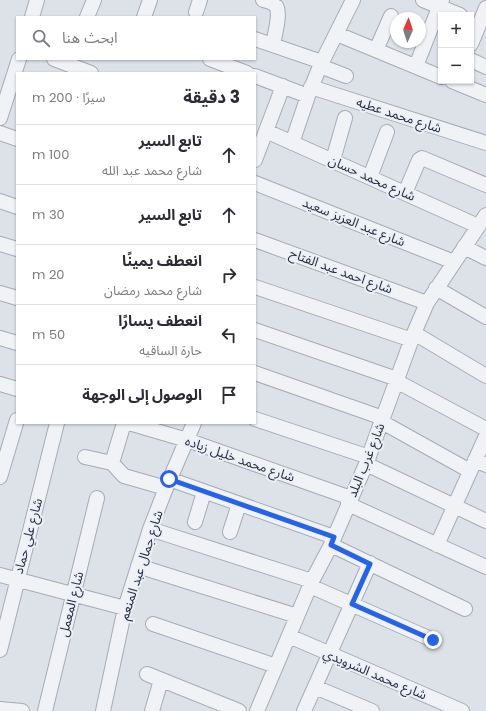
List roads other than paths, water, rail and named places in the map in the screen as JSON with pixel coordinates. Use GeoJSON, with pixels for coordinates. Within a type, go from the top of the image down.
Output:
{"type":"FeatureCollection","features":[{"type":"Feature","properties":{"kind":"street"},"geometry":{"type":"LineString","coordinates":[[32,16],[37,0]]}},
{"type":"Feature","properties":{"kind":"street"},"geometry":{"type":"LineString","coordinates":[[91,16],[94,0]]}},
{"type":"Feature","properties":{"kind":"street"},"geometry":{"type":"LineString","coordinates":[[144,16],[150,0]]}},
{"type":"Feature","properties":{"kind":"street"},"geometry":{"type":"LineString","coordinates":[[263,0],[273,4],[278,9],[273,45]]}},
{"type":"Feature","properties":{"kind":"street"},"geometry":{"type":"LineString","coordinates":[[292,143],[321,64],[337,34],[352,0]]}},
{"type":"Feature","properties":{"kind":"street"},"geometry":{"type":"LineString","coordinates":[[423,0],[440,3],[455,12]]}},
{"type":"Feature","properties":{"kind":"street"},"geometry":{"type":"LineString","coordinates":[[416,66],[440,3]]}},
{"type":"Feature","properties":{"kind":"street"},"geometry":{"type":"LineString","coordinates":[[474,36],[486,8]]}},
{"type":"Feature","properties":{"kind":"street"},"geometry":{"type":"LineString","coordinates":[[376,50],[390,18]]}},
{"type":"Feature","properties":{"kind":"street"},"geometry":{"type":"LineString","coordinates":[[337,34],[438,76]]}},
{"type":"Feature","properties":{"kind":"street"},"geometry":{"type":"LineString","coordinates":[[256,39],[321,64],[346,76]]}},
{"type":"Feature","properties":{"kind":"street"},"geometry":{"type":"LineString","coordinates":[[17,72],[19,60]]}},
{"type":"Feature","properties":{"kind":"street"},"geometry":{"type":"LineString","coordinates":[[57,60],[88,72]]}},
{"type":"Feature","properties":{"kind":"street"},"geometry":{"type":"LineString","coordinates":[[213,60],[244,72]]}},
{"type":"Feature","properties":{"kind":"street"},"geometry":{"type":"LineString","coordinates":[[474,61],[486,67]]}},
{"type":"Feature","properties":{"kind":"street"},"geometry":{"type":"LineString","coordinates":[[0,118],[14,87],[16,76]]}},
{"type":"Feature","properties":{"kind":"street","name":"شارع محمد عطيه"},"geometry":{"type":"LineString","coordinates":[[256,76],[283,86],[310,92],[486,143]]}},
{"type":"Feature","properties":{"kind":"street"},"geometry":{"type":"LineString","coordinates":[[461,84],[486,95]]}},
{"type":"Feature","properties":{"kind":"street"},"geometry":{"type":"LineString","coordinates":[[256,156],[261,135],[283,86]]}},
{"type":"Feature","properties":{"kind":"street"},"geometry":{"type":"LineString","coordinates":[[333,160],[345,118]]}},
{"type":"Feature","properties":{"kind":"street"},"geometry":{"type":"LineString","coordinates":[[370,177],[387,132]]}},
{"type":"Feature","properties":{"kind":"street"},"geometry":{"type":"LineString","coordinates":[[0,133],[16,139]]}},
{"type":"Feature","properties":{"kind":"street","name":"شارع محمد حسان"},"geometry":{"type":"LineString","coordinates":[[261,135],[292,143],[406,193],[482,220]]}},
{"type":"Feature","properties":{"kind":"street"},"geometry":{"type":"LineString","coordinates":[[406,193],[419,160],[422,158],[486,185]]}},
{"type":"Feature","properties":{"kind":"street","name":"شارع عبد العزيز سعيد"},"geometry":{"type":"LineString","coordinates":[[256,183],[454,262]]}},
{"type":"Feature","properties":{"kind":"street"},"geometry":{"type":"LineString","coordinates":[[0,201],[16,207]]}},
{"type":"Feature","properties":{"kind":"street","name":"شارع غرب البلد"},"geometry":{"type":"LineString","coordinates":[[257,711],[311,583],[332,541],[367,461],[427,302],[482,220]]}},
{"type":"Feature","properties":{"kind":"street","name":"شارع احمد عبد الفتاح"},"geometry":{"type":"LineString","coordinates":[[256,240],[427,302]]}},
{"type":"Feature","properties":{"kind":"street"},"geometry":{"type":"LineString","coordinates":[[0,244],[16,249]]}},
{"type":"Feature","properties":{"kind":"street"},"geometry":{"type":"LineString","coordinates":[[464,247],[486,258]]}},
{"type":"Feature","properties":{"kind":"street"},"geometry":{"type":"LineString","coordinates":[[256,287],[413,336],[486,376]]}},
{"type":"Feature","properties":{"kind":"street"},"geometry":{"type":"LineString","coordinates":[[436,288],[486,317]]}},
{"type":"Feature","properties":{"kind":"street"},"geometry":{"type":"LineString","coordinates":[[0,293],[16,298]]}},
{"type":"Feature","properties":{"kind":"street"},"geometry":{"type":"LineString","coordinates":[[256,330],[397,380],[486,429]]}},
{"type":"Feature","properties":{"kind":"street"},"geometry":{"type":"LineString","coordinates":[[0,338],[16,343]]}},
{"type":"Feature","properties":{"kind":"street"},"geometry":{"type":"LineString","coordinates":[[256,373],[382,420],[477,465]]}},
{"type":"Feature","properties":{"kind":"street"},"geometry":{"type":"LineString","coordinates":[[0,384],[16,389]]}},
{"type":"Feature","properties":{"kind":"street"},"geometry":{"type":"LineString","coordinates":[[256,419],[367,461],[486,521]]}},
{"type":"Feature","properties":{"kind":"street"},"geometry":{"type":"LineString","coordinates":[[0,477],[16,423]]}},
{"type":"Feature","properties":{"kind":"street","name":"شارع علي حماد"},"geometry":{"type":"LineString","coordinates":[[0,650],[57,424]]}},
{"type":"Feature","properties":{"kind":"street"},"geometry":{"type":"LineString","coordinates":[[112,463],[124,424]]}},
{"type":"Feature","properties":{"kind":"street","name":"شارع محمد خليل زياده"},"geometry":{"type":"LineString","coordinates":[[132,424],[187,440],[349,501],[486,568]]}},
{"type":"Feature","properties":{"kind":"street","name":"شارع جمال عبد المنعم"},"geometry":{"type":"LineString","coordinates":[[103,711],[125,608],[138,566],[167,484],[194,424]]}},
{"type":"Feature","properties":{"kind":"street"},"geometry":{"type":"LineString","coordinates":[[437,545],[455,506],[477,465],[486,436]]}},
{"type":"Feature","properties":{"kind":"street"},"geometry":{"type":"LineString","coordinates":[[85,457],[112,463],[124,476],[204,492],[239,504],[332,541],[370,564],[465,609]]}},
{"type":"Feature","properties":{"kind":"street"},"geometry":{"type":"LineString","coordinates":[[195,522],[204,492]]}},
{"type":"Feature","properties":{"kind":"street","name":"شارع المعمل"},"geometry":{"type":"LineString","coordinates":[[45,711],[97,498]]}},
{"type":"Feature","properties":{"kind":"street"},"geometry":{"type":"LineString","coordinates":[[230,532],[239,504]]}},
{"type":"Feature","properties":{"kind":"street"},"geometry":{"type":"LineString","coordinates":[[150,529],[311,583],[352,604],[433,640]]}},
{"type":"Feature","properties":{"kind":"street"},"geometry":{"type":"LineString","coordinates":[[304,711],[370,564]]}},
{"type":"Feature","properties":{"kind":"street"},"geometry":{"type":"LineString","coordinates":[[138,566],[297,616]]}},
{"type":"Feature","properties":{"kind":"street"},"geometry":{"type":"LineString","coordinates":[[0,574],[125,608]]}},
{"type":"Feature","properties":{"kind":"street"},"geometry":{"type":"LineString","coordinates":[[153,624],[276,666]]}},
{"type":"Feature","properties":{"kind":"street","name":"شارع محمد الشرويدي"},"geometry":{"type":"LineString","coordinates":[[289,636],[462,711]]}},
{"type":"Feature","properties":{"kind":"street"},"geometry":{"type":"LineString","coordinates":[[146,674],[239,711]]}},
{"type":"Feature","properties":{"kind":"street"},"geometry":{"type":"LineString","coordinates":[[152,711],[161,680]]}},
{"type":"Feature","properties":{"kind":"street"},"geometry":{"type":"LineString","coordinates":[[315,687],[372,711]]}},
{"type":"Feature","properties":{"kind":"street"},"geometry":{"type":"LineString","coordinates":[[0,709],[22,711]]}}]}
